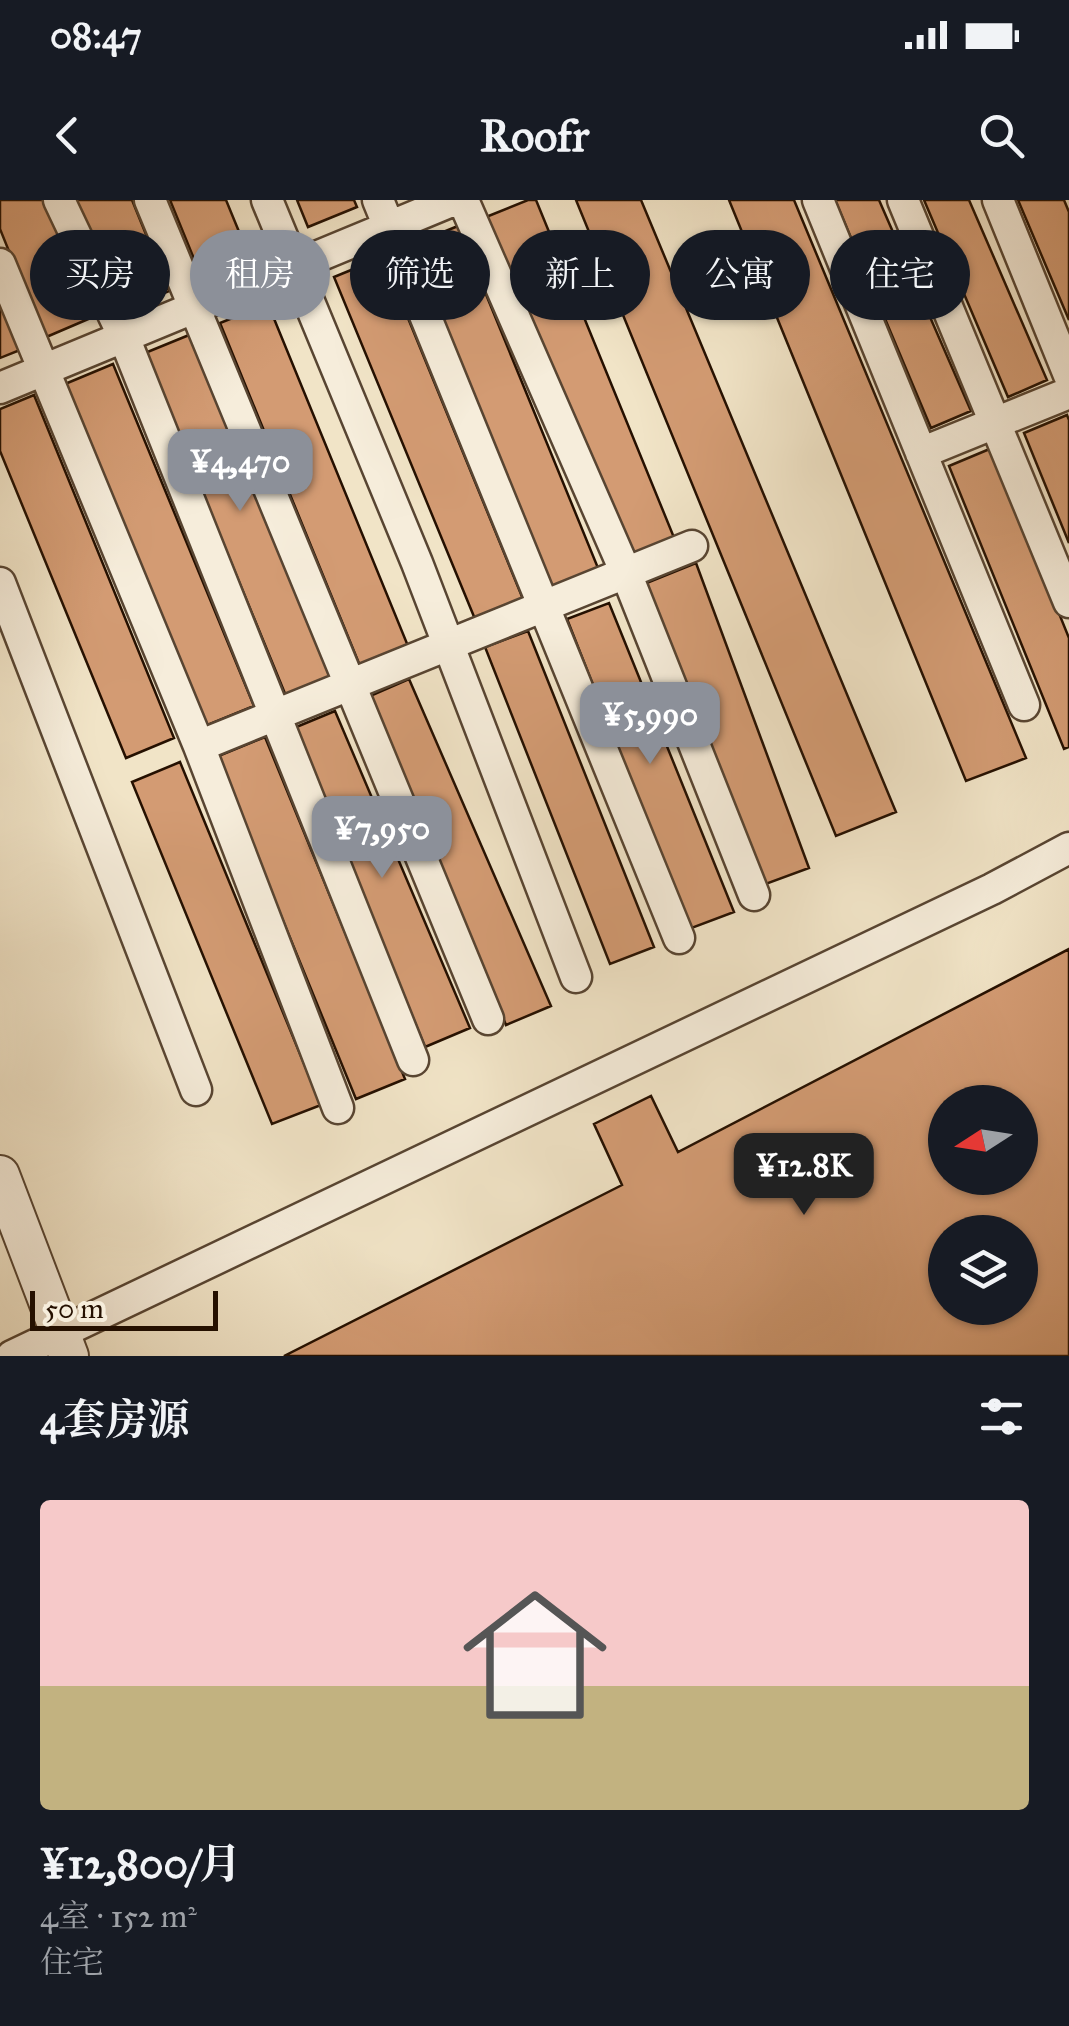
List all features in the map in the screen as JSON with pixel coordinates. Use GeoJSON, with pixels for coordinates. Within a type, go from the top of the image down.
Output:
{"type":"FeatureCollection","features":[{"type":"Feature","properties":{"kind":"street"},"geometry":{"type":"LineString","coordinates":[[58,200],[124,337],[412,1060]]}},
{"type":"Feature","properties":{"kind":"street"},"geometry":{"type":"LineString","coordinates":[[150,200],[190,298]]}},
{"type":"Feature","properties":{"kind":"street"},"geometry":{"type":"LineString","coordinates":[[267,200],[280,230]]}},
{"type":"Feature","properties":{"kind":"street"},"geometry":{"type":"LineString","coordinates":[[330,246],[384,214],[454,200]]}},
{"type":"Feature","properties":{"kind":"street"},"geometry":{"type":"LineString","coordinates":[[463,200],[626,573],[754,894]]}},
{"type":"Feature","properties":{"kind":"street"},"geometry":{"type":"LineString","coordinates":[[818,200],[1024,704]]}},
{"type":"Feature","properties":{"kind":"street"},"geometry":{"type":"LineString","coordinates":[[902,200],[1069,602]]}},
{"type":"Feature","properties":{"kind":"street"},"geometry":{"type":"LineString","coordinates":[[998,200],[1069,375]]}},
{"type":"Feature","properties":{"kind":"street"},"geometry":{"type":"LineString","coordinates":[[384,214],[679,938]]}},
{"type":"Feature","properties":{"kind":"street"},"geometry":{"type":"LineString","coordinates":[[0,264],[200,746],[338,1108]]}},
{"type":"Feature","properties":{"kind":"street"},"geometry":{"type":"LineString","coordinates":[[0,388],[190,310]]}},
{"type":"Feature","properties":{"kind":"street"},"geometry":{"type":"LineString","coordinates":[[199,320],[488,1020]]}},
{"type":"Feature","properties":{"kind":"street"},"geometry":{"type":"LineString","coordinates":[[317,320],[449,645],[576,976]]}},
{"type":"Feature","properties":{"kind":"street"},"geometry":{"type":"LineString","coordinates":[[921,453],[1069,393]]}},
{"type":"Feature","properties":{"kind":"street"},"geometry":{"type":"LineString","coordinates":[[200,746],[692,546]]}},
{"type":"Feature","properties":{"kind":"street"},"geometry":{"type":"LineString","coordinates":[[0,582],[196,1090]]}},
{"type":"Feature","properties":{"kind":"street"},"geometry":{"type":"LineString","coordinates":[[12,1356],[65,1344],[1069,848]]}},
{"type":"Feature","properties":{"kind":"street"},"geometry":{"type":"LineString","coordinates":[[0,1175],[65,1344]]}},
{"type":"Feature","properties":{"kind":"building"},"geometry":{"type":"Polygon","coordinates":[[[0,200],[45,200],[57,230],[30,230],[30,303],[0,229],[0,200]]]}},
{"type":"Feature","properties":{"kind":"building"},"geometry":{"type":"Polygon","coordinates":[[[75,200],[132,200],[144,230],[87,230],[75,200]]]}},
{"type":"Feature","properties":{"kind":"building"},"geometry":{"type":"Polygon","coordinates":[[[170,200],[226,200],[238,230],[190,230],[190,249],[170,200]]]}},
{"type":"Feature","properties":{"kind":"building"},"geometry":{"type":"Polygon","coordinates":[[[297,200],[354,200],[357,207],[308,227],[297,200]]]}},
{"type":"Feature","properties":{"kind":"building"},"geometry":{"type":"Polygon","coordinates":[[[536,200],[548,230],[510,230],[510,276],[486,217],[536,200]]]}},
{"type":"Feature","properties":{"kind":"building"},"geometry":{"type":"Polygon","coordinates":[[[576,200],[641,200],[670,270],[670,320],[691,320],[896,812],[836,836],[625,320],[650,320],[650,230],[588,230],[576,200]]]}},
{"type":"Feature","properties":{"kind":"building"},"geometry":{"type":"Polygon","coordinates":[[[729,200],[794,200],[806,230],[741,230],[729,200]]]}},
{"type":"Feature","properties":{"kind":"building"},"geometry":{"type":"Polygon","coordinates":[[[835,200],[879,200],[892,230],[848,230],[835,200]]]}},
{"type":"Feature","properties":{"kind":"building"},"geometry":{"type":"Polygon","coordinates":[[[924,200],[969,200],[1047,380],[1008,397],[970,308],[970,230],[937,230],[924,200]]]}},
{"type":"Feature","properties":{"kind":"building"},"geometry":{"type":"Polygon","coordinates":[[[1018,200],[1064,200],[1069,212],[1069,320],[1018,200]]]}},
{"type":"Feature","properties":{"kind":"building"},"geometry":{"type":"Polygon","coordinates":[[[810,238],[830,287],[830,320],[844,320],[1026,758],[966,781],[778,320],[810,320],[810,238]]]}},
{"type":"Feature","properties":{"kind":"building"},"geometry":{"type":"Polygon","coordinates":[[[350,270],[350,316],[334,277],[350,270]]]}},
{"type":"Feature","properties":{"kind":"building"},"geometry":{"type":"Polygon","coordinates":[[[0,300],[20,350],[0,358],[0,300]]]}},
{"type":"Feature","properties":{"kind":"building"},"geometry":{"type":"Polygon","coordinates":[[[490,304],[598,568],[550,588],[440,320],[490,320],[490,304]]]}},
{"type":"Feature","properties":{"kind":"building"},"geometry":{"type":"Polygon","coordinates":[[[37,320],[86,320],[44,338],[37,320]]]}},
{"type":"Feature","properties":{"kind":"building"},"geometry":{"type":"Polygon","coordinates":[[[275,320],[408,646],[360,666],[220,323],[275,320]]]}},
{"type":"Feature","properties":{"kind":"building"},"geometry":{"type":"Polygon","coordinates":[[[352,320],[409,320],[523,599],[475,619],[352,320]]]}},
{"type":"Feature","properties":{"kind":"building"},"geometry":{"type":"Polygon","coordinates":[[[528,320],[585,320],[675,540],[626,560],[528,320]]]}},
{"type":"Feature","properties":{"kind":"building"},"geometry":{"type":"Polygon","coordinates":[[[886,320],[931,320],[971,411],[931,428],[886,320]]]}},
{"type":"Feature","properties":{"kind":"building"},"geometry":{"type":"Polygon","coordinates":[[[194,333],[334,676],[286,696],[145,353],[194,333]]]}},
{"type":"Feature","properties":{"kind":"building"},"geometry":{"type":"Polygon","coordinates":[[[113,364],[254,706],[205,726],[65,384],[113,364]]]}},
{"type":"Feature","properties":{"kind":"building"},"geometry":{"type":"Polygon","coordinates":[[[34,395],[174,738],[126,758],[0,451],[0,409],[34,395]]]}},
{"type":"Feature","properties":{"kind":"building"},"geometry":{"type":"Polygon","coordinates":[[[1067,415],[1069,420],[1069,543],[1024,433],[1067,415]]]}},
{"type":"Feature","properties":{"kind":"building"},"geometry":{"type":"Polygon","coordinates":[[[992,448],[1069,638],[1069,747],[1064,749],[949,466],[992,448]]]}},
{"type":"Feature","properties":{"kind":"building"},"geometry":{"type":"Polygon","coordinates":[[[696,563],[809,868],[763,885],[644,584],[696,563]]]}},
{"type":"Feature","properties":{"kind":"building"},"geometry":{"type":"Polygon","coordinates":[[[609,603],[734,912],[689,929],[567,619],[609,603]]]}},
{"type":"Feature","properties":{"kind":"building"},"geometry":{"type":"Polygon","coordinates":[[[528,631],[654,947],[610,964],[485,647],[528,631]]]}},
{"type":"Feature","properties":{"kind":"building"},"geometry":{"type":"Polygon","coordinates":[[[409,679],[551,1006],[506,1025],[370,696],[409,679]]]}},
{"type":"Feature","properties":{"kind":"building"},"geometry":{"type":"Polygon","coordinates":[[[335,711],[470,1028],[425,1047],[294,728],[335,711]]]}},
{"type":"Feature","properties":{"kind":"building"},"geometry":{"type":"Polygon","coordinates":[[[265,737],[405,1079],[356,1099],[216,757],[265,737]]]}},
{"type":"Feature","properties":{"kind":"building"},"geometry":{"type":"Polygon","coordinates":[[[180,762],[321,1105],[272,1124],[132,782],[180,762]]]}},
{"type":"Feature","properties":{"kind":"building"},"geometry":{"type":"Polygon","coordinates":[[[1069,949],[1069,1356],[284,1356],[622,1185],[594,1124],[651,1096],[678,1152],[1069,949]]]}}]}
